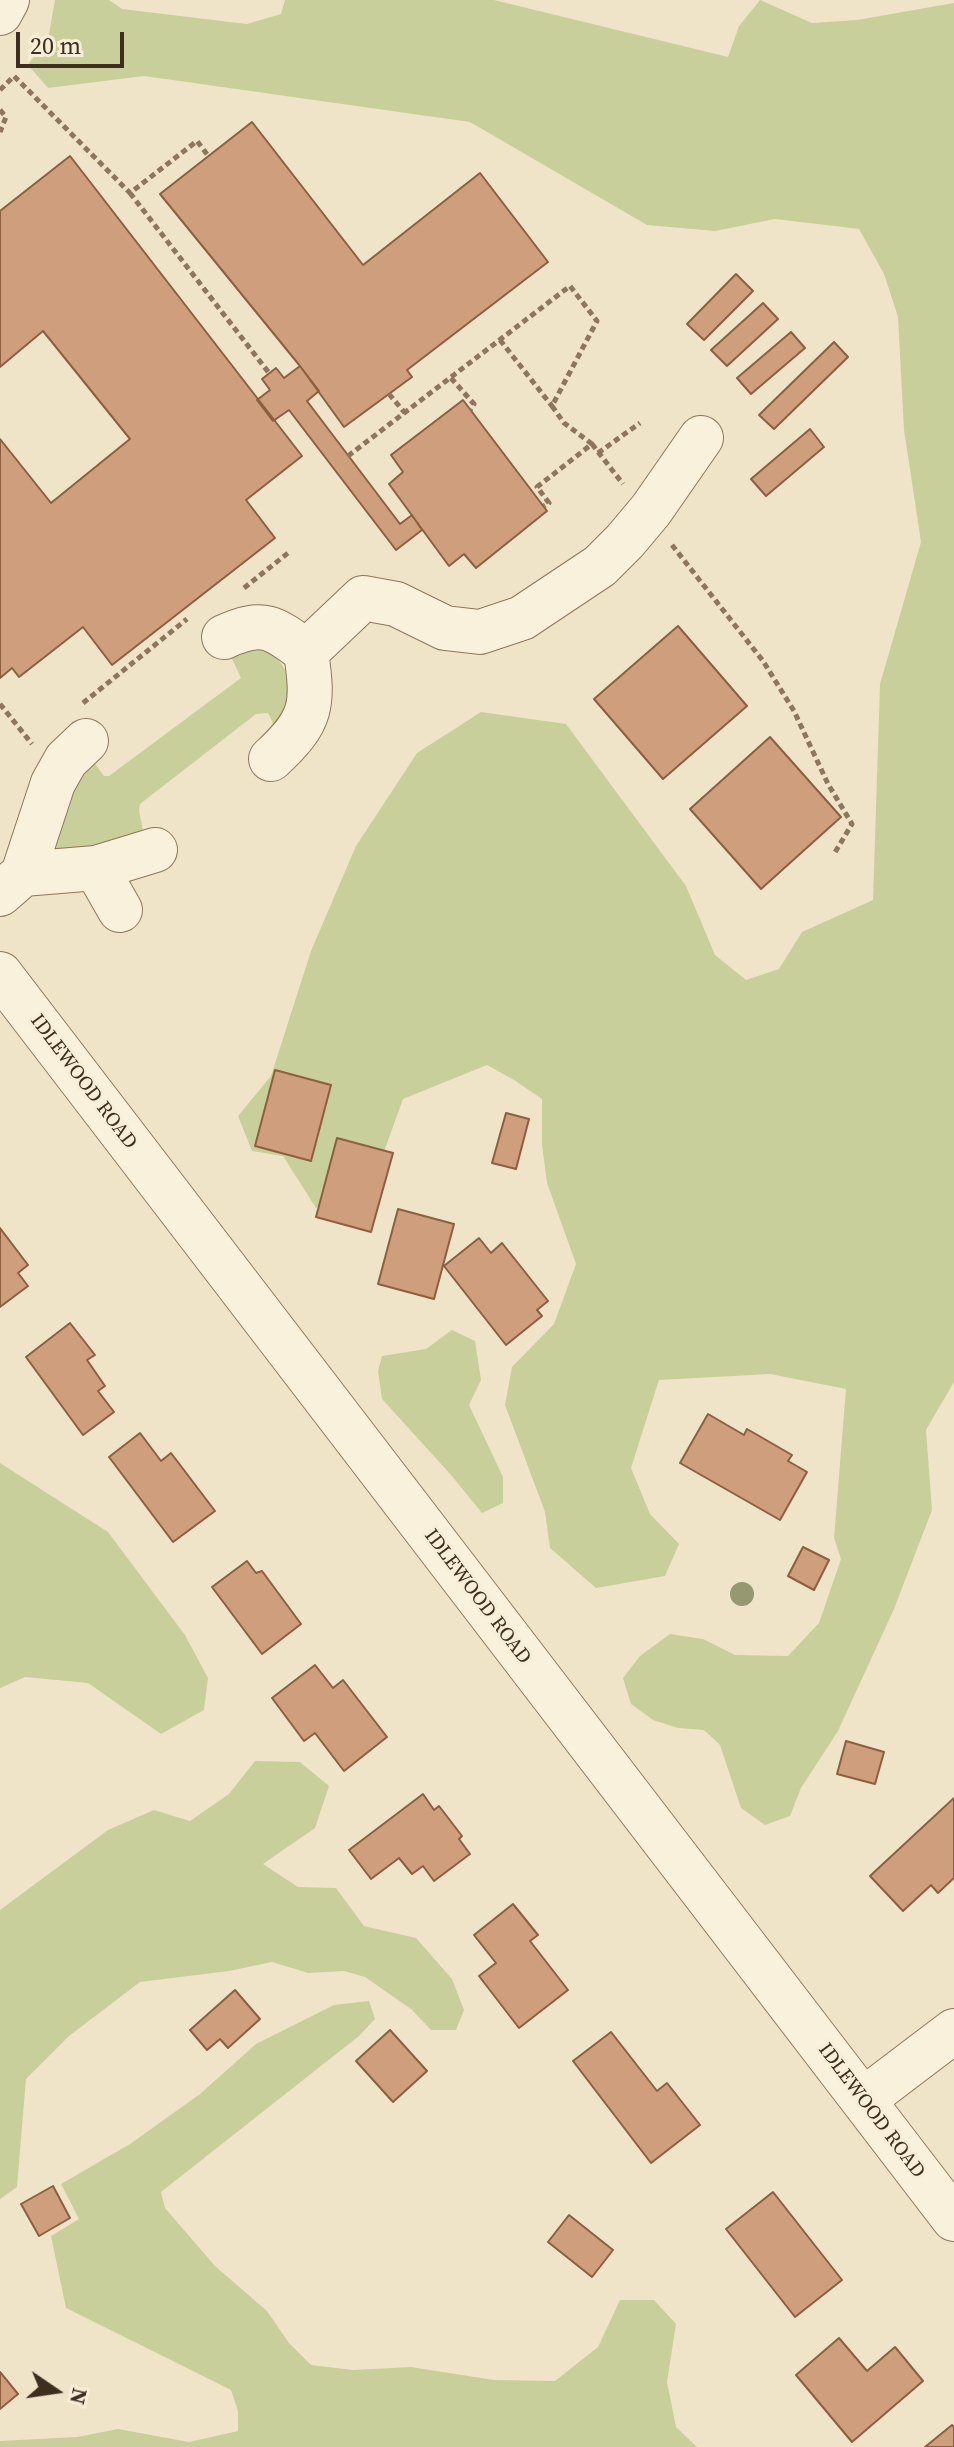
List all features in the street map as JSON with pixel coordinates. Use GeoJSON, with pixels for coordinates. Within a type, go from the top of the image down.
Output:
{"type":"FeatureCollection","features":[{"type":"Feature","properties":{"kind":"street"},"geometry":{"type":"LineString","coordinates":[[0,13],[7,0]]}},
{"type":"Feature","properties":{"kind":"street"},"geometry":{"type":"LineString","coordinates":[[306,652],[363,598],[396,604],[445,628],[480,632],[522,618],[600,566],[648,514],[701,438]]}},
{"type":"Feature","properties":{"kind":"street"},"geometry":{"type":"LineString","coordinates":[[228,617],[246,627],[277,629],[306,652],[310,681],[309,710],[292,740],[271,759]]}},
{"type":"Feature","properties":{"kind":"street"},"geometry":{"type":"LineString","coordinates":[[11,884],[53,783],[83,723]]}},
{"type":"Feature","properties":{"kind":"street"},"geometry":{"type":"LineString","coordinates":[[11,884],[96,868],[155,850]]}},
{"type":"Feature","properties":{"kind":"street"},"geometry":{"type":"LineString","coordinates":[[96,868],[120,910]]}},
{"type":"Feature","properties":{"kind":"street","name":"IDLEWOOD ROAD"},"geometry":{"type":"LineString","coordinates":[[0,974],[954,2219]]}},
{"type":"Feature","properties":{"kind":"street"},"geometry":{"type":"LineString","coordinates":[[863,2100],[954,2031]]}},
{"type":"Feature","properties":{"kind":"path"},"geometry":{"type":"LineString","coordinates":[[0,90],[14,76],[130,193],[269,373]]}},
{"type":"Feature","properties":{"kind":"path"},"geometry":{"type":"LineString","coordinates":[[0,110],[6,117],[0,132]]}},
{"type":"Feature","properties":{"kind":"path"},"geometry":{"type":"LineString","coordinates":[[130,193],[197,141],[209,157]]}},
{"type":"Feature","properties":{"kind":"path"},"geometry":{"type":"LineString","coordinates":[[348,456],[570,286],[597,321],[552,406]]}},
{"type":"Feature","properties":{"kind":"path"},"geometry":{"type":"LineString","coordinates":[[500,340],[564,423],[592,444],[763,661],[794,711],[828,784],[852,824],[834,854]]}},
{"type":"Feature","properties":{"kind":"path"},"geometry":{"type":"LineString","coordinates":[[451,378],[474,404],[470,410]]}},
{"type":"Feature","properties":{"kind":"path"},"geometry":{"type":"LineString","coordinates":[[389,394],[405,413]]}},
{"type":"Feature","properties":{"kind":"path"},"geometry":{"type":"LineString","coordinates":[[598,453],[640,423]]}},
{"type":"Feature","properties":{"kind":"path"},"geometry":{"type":"LineString","coordinates":[[544,506],[549,503],[537,487],[592,444]]}},
{"type":"Feature","properties":{"kind":"path"},"geometry":{"type":"LineString","coordinates":[[228,617],[288,553]]}},
{"type":"Feature","properties":{"kind":"path"},"geometry":{"type":"LineString","coordinates":[[83,723],[150,648]]}},
{"type":"Feature","properties":{"kind":"path"},"geometry":{"type":"LineString","coordinates":[[0,704],[38,750]]}},
{"type":"Feature","properties":{"kind":"green space"},"geometry":{"type":"Polygon","coordinates":[[[55,0],[109,0],[122,9],[247,24],[281,14],[285,0],[494,0],[728,57],[739,26],[760,0],[812,23],[857,20],[954,3],[954,1382],[926,1430],[932,1510],[894,1609],[838,1731],[801,1788],[790,1816],[765,1825],[741,1808],[720,1745],[704,1730],[678,1728],[653,1720],[631,1704],[623,1678],[640,1656],[670,1634],[703,1639],[735,1655],[788,1656],[819,1623],[841,1559],[834,1538],[846,1389],[770,1374],[659,1380],[631,1468],[650,1514],[679,1544],[665,1576],[596,1588],[550,1548],[545,1512],[505,1405],[512,1367],[554,1324],[576,1264],[547,1183],[542,1145],[542,1099],[487,1065],[403,1099],[377,1171],[316,1208],[283,1156],[252,1151],[238,1116],[271,1076],[311,951],[356,846],[417,753],[481,712],[566,724],[686,886],[715,955],[746,980],[779,969],[802,932],[873,900],[880,684],[921,542],[904,430],[898,317],[884,274],[859,229],[775,219],[715,231],[647,225],[470,122],[144,76],[48,88],[28,65],[49,34],[55,0]]]}},
{"type":"Feature","properties":{"kind":"green space"},"geometry":{"type":"Polygon","coordinates":[[[263,649],[283,666],[294,690],[278,733],[268,713],[256,714],[140,804],[143,836],[70,857],[52,850],[82,765],[93,761],[104,776],[109,776],[241,678],[228,650],[263,649]]]}},
{"type":"Feature","properties":{"kind":"green space"},"geometry":{"type":"Polygon","coordinates":[[[452,1330],[475,1341],[481,1380],[469,1405],[503,1477],[503,1503],[482,1513],[382,1399],[378,1371],[382,1356],[426,1349],[452,1330]]]}},
{"type":"Feature","properties":{"kind":"green space"},"geometry":{"type":"Polygon","coordinates":[[[0,1463],[108,1532],[185,1635],[208,1678],[204,1710],[161,1734],[88,1683],[25,1677],[0,1688],[0,1463]]]}},
{"type":"Feature","properties":{"kind":"green space"},"geometry":{"type":"Polygon","coordinates":[[[255,1761],[300,1762],[329,1786],[315,1828],[263,1864],[298,1887],[336,1888],[364,1926],[416,1938],[452,1979],[464,2010],[456,2030],[431,2030],[411,2009],[365,1977],[344,1971],[308,1973],[272,1962],[229,1971],[140,1982],[69,2036],[26,2079],[17,2187],[0,2199],[0,1910],[108,1830],[154,1810],[190,1821],[229,1794],[255,1761]]]}},
{"type":"Feature","properties":{"kind":"green space"},"geometry":{"type":"Polygon","coordinates":[[[369,2001],[375,2019],[359,2036],[161,2192],[165,2208],[215,2266],[267,2311],[289,2343],[311,2365],[353,2370],[411,2367],[494,2380],[555,2381],[598,2347],[620,2300],[654,2300],[676,2324],[667,2382],[676,2427],[697,2447],[0,2447],[0,2441],[77,2437],[118,2429],[189,2442],[238,2431],[238,2411],[231,2390],[66,2308],[51,2236],[79,2219],[61,2184],[130,2144],[200,2094],[256,2044],[334,2005],[369,2001]]]}},
{"type":"Feature","properties":{"kind":"building"},"geometry":{"type":"Polygon","coordinates":[[[252,122],[363,265],[480,173],[548,262],[407,370],[412,377],[344,427],[300,366],[160,194],[252,122]]]}},
{"type":"Feature","properties":{"kind":"building"},"geometry":{"type":"Polygon","coordinates":[[[70,156],[302,456],[246,500],[275,538],[112,665],[83,627],[19,677],[12,668],[0,678],[0,439],[51,503],[130,439],[43,331],[0,367],[0,211],[70,156]]]}},
{"type":"Feature","properties":{"kind":"building"},"geometry":{"type":"Polygon","coordinates":[[[736,274],[753,291],[704,340],[687,324],[736,274]]]}},
{"type":"Feature","properties":{"kind":"building"},"geometry":{"type":"Polygon","coordinates":[[[763,303],[778,319],[727,366],[711,350],[763,303]]]}},
{"type":"Feature","properties":{"kind":"building"},"geometry":{"type":"Polygon","coordinates":[[[791,332],[805,348],[751,394],[737,378],[791,332]]]}},
{"type":"Feature","properties":{"kind":"building"},"geometry":{"type":"Polygon","coordinates":[[[834,342],[848,357],[774,429],[759,415],[834,342]]]}},
{"type":"Feature","properties":{"kind":"building"},"geometry":{"type":"Polygon","coordinates":[[[300,366],[319,391],[307,401],[400,524],[412,515],[422,530],[396,550],[289,410],[273,421],[257,400],[270,390],[262,379],[276,368],[284,378],[300,366]]]}},
{"type":"Feature","properties":{"kind":"building"},"geometry":{"type":"Polygon","coordinates":[[[463,400],[547,511],[476,568],[464,554],[449,566],[389,484],[403,472],[391,455],[463,400]]]}},
{"type":"Feature","properties":{"kind":"building"},"geometry":{"type":"Polygon","coordinates":[[[810,429],[824,447],[766,496],[751,479],[810,429]]]}},
{"type":"Feature","properties":{"kind":"building"},"geometry":{"type":"Polygon","coordinates":[[[678,626],[747,706],[663,779],[594,699],[678,626]]]}},
{"type":"Feature","properties":{"kind":"building"},"geometry":{"type":"Polygon","coordinates":[[[770,737],[841,817],[761,889],[690,809],[770,737]]]}},
{"type":"Feature","properties":{"kind":"building"},"geometry":{"type":"Polygon","coordinates":[[[275,1070],[331,1085],[311,1161],[255,1146],[275,1070]]]}},
{"type":"Feature","properties":{"kind":"building"},"geometry":{"type":"Polygon","coordinates":[[[506,1113],[529,1119],[516,1169],[492,1163],[506,1113]]]}},
{"type":"Feature","properties":{"kind":"building"},"geometry":{"type":"Polygon","coordinates":[[[337,1138],[393,1153],[371,1232],[316,1217],[337,1138]]]}},
{"type":"Feature","properties":{"kind":"building"},"geometry":{"type":"Polygon","coordinates":[[[398,1209],[454,1224],[434,1299],[378,1284],[398,1209]]]}},
{"type":"Feature","properties":{"kind":"building"},"geometry":{"type":"Polygon","coordinates":[[[0,1228],[28,1265],[18,1273],[28,1286],[0,1307],[0,1228]]]}},
{"type":"Feature","properties":{"kind":"building"},"geometry":{"type":"Polygon","coordinates":[[[479,1238],[491,1253],[502,1243],[548,1301],[537,1310],[542,1316],[506,1345],[444,1266],[479,1238]]]}},
{"type":"Feature","properties":{"kind":"building"},"geometry":{"type":"Polygon","coordinates":[[[70,1323],[95,1355],[87,1360],[105,1386],[98,1391],[114,1412],[83,1435],[26,1357],[70,1323]]]}},
{"type":"Feature","properties":{"kind":"building"},"geometry":{"type":"Polygon","coordinates":[[[708,1414],[744,1435],[747,1429],[792,1455],[788,1461],[807,1472],[780,1520],[680,1463],[708,1414]]]}},
{"type":"Feature","properties":{"kind":"building"},"geometry":{"type":"Polygon","coordinates":[[[140,1433],[161,1461],[171,1453],[215,1511],[173,1542],[109,1457],[140,1433]]]}},
{"type":"Feature","properties":{"kind":"building"},"geometry":{"type":"Polygon","coordinates":[[[803,1547],[829,1560],[814,1590],[788,1576],[803,1547]]]}},
{"type":"Feature","properties":{"kind":"building"},"geometry":{"type":"Polygon","coordinates":[[[247,1561],[256,1573],[262,1571],[301,1624],[262,1654],[212,1587],[247,1561]]]}},
{"type":"Feature","properties":{"kind":"building"},"geometry":{"type":"Polygon","coordinates":[[[315,1665],[333,1688],[343,1680],[387,1737],[344,1771],[315,1733],[304,1741],[272,1698],[315,1665]]]}},
{"type":"Feature","properties":{"kind":"building"},"geometry":{"type":"Polygon","coordinates":[[[846,1741],[884,1752],[875,1784],[837,1774],[846,1741]]]}},
{"type":"Feature","properties":{"kind":"building"},"geometry":{"type":"Polygon","coordinates":[[[423,1794],[434,1810],[439,1806],[462,1836],[459,1839],[470,1854],[434,1881],[423,1866],[412,1874],[399,1858],[371,1879],[349,1850],[423,1794]]]}},
{"type":"Feature","properties":{"kind":"building"},"geometry":{"type":"Polygon","coordinates":[[[954,1798],[954,1878],[938,1893],[931,1885],[903,1911],[870,1876],[954,1798]]]}},
{"type":"Feature","properties":{"kind":"building"},"geometry":{"type":"Polygon","coordinates":[[[513,1904],[538,1935],[530,1941],[568,1990],[519,2028],[479,1976],[496,1963],[474,1935],[513,1904]]]}},
{"type":"Feature","properties":{"kind":"building"},"geometry":{"type":"Polygon","coordinates":[[[235,1990],[260,2019],[228,2048],[220,2039],[207,2050],[190,2030],[235,1990]]]}},
{"type":"Feature","properties":{"kind":"building"},"geometry":{"type":"Polygon","coordinates":[[[390,2030],[427,2071],[393,2102],[356,2061],[390,2030]]]}},
{"type":"Feature","properties":{"kind":"building"},"geometry":{"type":"Polygon","coordinates":[[[611,2032],[657,2091],[667,2083],[700,2125],[651,2163],[573,2061],[611,2032]]]}},
{"type":"Feature","properties":{"kind":"building"},"geometry":{"type":"Polygon","coordinates":[[[53,2186],[70,2218],[39,2236],[21,2204],[53,2186]]]}},
{"type":"Feature","properties":{"kind":"building"},"geometry":{"type":"Polygon","coordinates":[[[773,2192],[842,2280],[795,2317],[726,2229],[773,2192]]]}},
{"type":"Feature","properties":{"kind":"building"},"geometry":{"type":"Polygon","coordinates":[[[569,2215],[613,2250],[592,2277],[548,2242],[569,2215]]]}},
{"type":"Feature","properties":{"kind":"building"},"geometry":{"type":"Polygon","coordinates":[[[839,2338],[867,2371],[895,2347],[923,2381],[852,2442],[796,2375],[839,2338]]]}},
{"type":"Feature","properties":{"kind":"building"},"geometry":{"type":"Polygon","coordinates":[[[0,2372],[18,2394],[0,2409],[0,2372]]]}},
{"type":"Feature","properties":{"kind":"building"},"geometry":{"type":"Polygon","coordinates":[[[952,2425],[954,2447],[925,2447],[952,2425]]]}}]}
